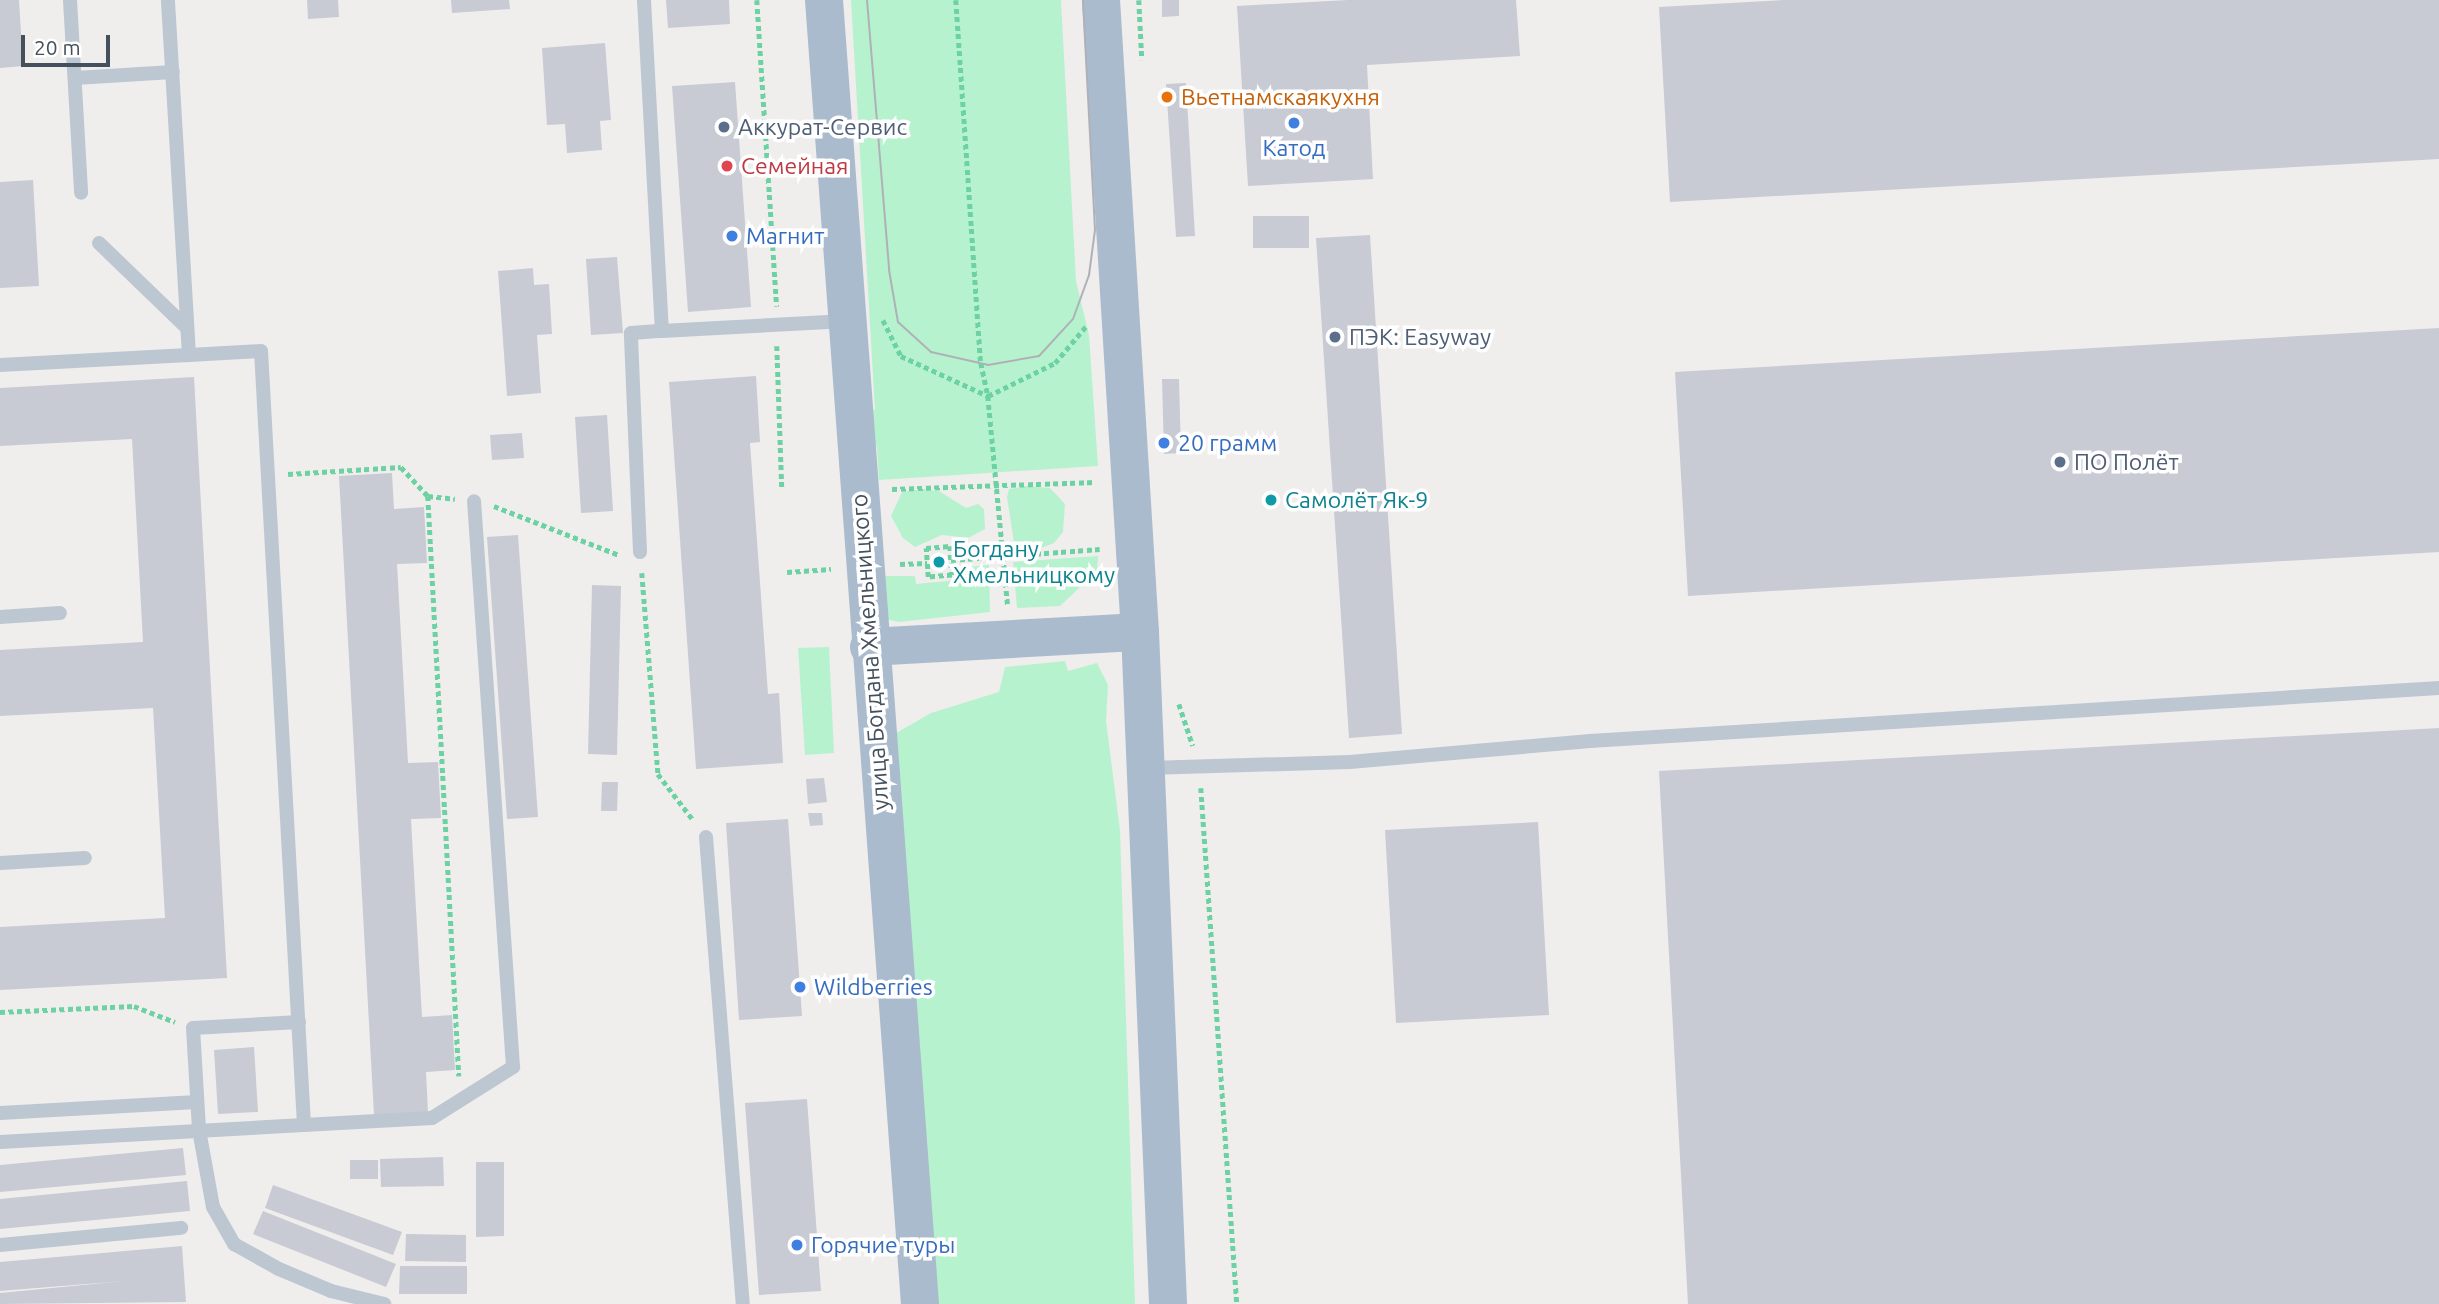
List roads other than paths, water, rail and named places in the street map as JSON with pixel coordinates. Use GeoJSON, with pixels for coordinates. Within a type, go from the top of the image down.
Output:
{"type":"FeatureCollection","features":[{"type":"Feature","properties":{"kind":"main road","name":"улица Богдана Хмельницкого"},"geometry":{"type":"LineString","coordinates":[[824,0],[862,316],[864,567],[920,1304]]}},
{"type":"Feature","properties":{"kind":"main road"},"geometry":{"type":"LineString","coordinates":[[1101,0],[1140,632],[1168,1304]]}},
{"type":"Feature","properties":{"kind":"main road"},"geometry":{"type":"LineString","coordinates":[[869,647],[1140,632]]}},
{"type":"Feature","properties":{"kind":"lane"},"geometry":{"type":"LineString","coordinates":[[70,0],[81,193]]}},
{"type":"Feature","properties":{"kind":"lane"},"geometry":{"type":"LineString","coordinates":[[168,0],[188,355]]}},
{"type":"Feature","properties":{"kind":"lane"},"geometry":{"type":"LineString","coordinates":[[644,0],[662,331]]}},
{"type":"Feature","properties":{"kind":"lane"},"geometry":{"type":"LineString","coordinates":[[75,78],[173,72]]}},
{"type":"Feature","properties":{"kind":"lane"},"geometry":{"type":"LineString","coordinates":[[99,243],[187,328]]}},
{"type":"Feature","properties":{"kind":"lane"},"geometry":{"type":"LineString","coordinates":[[640,552],[631,333],[776,327],[862,316]]}},
{"type":"Feature","properties":{"kind":"lane"},"geometry":{"type":"LineString","coordinates":[[0,365],[261,351],[304,1125]]}},
{"type":"Feature","properties":{"kind":"lane"},"geometry":{"type":"LineString","coordinates":[[0,1142],[432,1118],[513,1068],[474,501]]}},
{"type":"Feature","properties":{"kind":"lane"},"geometry":{"type":"LineString","coordinates":[[0,617],[60,613]]}},
{"type":"Feature","properties":{"kind":"lane"},"geometry":{"type":"LineString","coordinates":[[1146,768],[1350,762],[1590,741],[2439,688]]}},
{"type":"Feature","properties":{"kind":"lane"},"geometry":{"type":"LineString","coordinates":[[706,836],[743,1304]]}},
{"type":"Feature","properties":{"kind":"lane"},"geometry":{"type":"LineString","coordinates":[[0,863],[85,858]]}},
{"type":"Feature","properties":{"kind":"lane"},"geometry":{"type":"LineString","coordinates":[[299,1023],[193,1028],[199,1130],[213,1208],[234,1244],[279,1269],[331,1291],[384,1304]]}},
{"type":"Feature","properties":{"kind":"lane"},"geometry":{"type":"LineString","coordinates":[[0,1114],[197,1102]]}},
{"type":"Feature","properties":{"kind":"lane"},"geometry":{"type":"LineString","coordinates":[[0,1245],[181,1228]]}},
{"type":"Feature","properties":{"kind":"tram line"},"geometry":{"type":"LineString","coordinates":[[867,0],[889,270],[898,322],[931,352],[988,365],[1039,356],[1073,319],[1089,275],[1095,230],[1083,0]]}},
{"type":"Feature","properties":{"kind":"place","name":"Вьетнамскаякухня"},"geometry":{"type":"Point","coordinates":[1167,97]}},
{"type":"Feature","properties":{"kind":"place","name":"Катод"},"geometry":{"type":"Point","coordinates":[1294,123]}},
{"type":"Feature","properties":{"kind":"place","name":"Аккурат-Сервис"},"geometry":{"type":"Point","coordinates":[724,127]}},
{"type":"Feature","properties":{"kind":"place","name":"Семейная"},"geometry":{"type":"Point","coordinates":[727,166]}},
{"type":"Feature","properties":{"kind":"place","name":"Магнит"},"geometry":{"type":"Point","coordinates":[732,236]}},
{"type":"Feature","properties":{"kind":"place","name":"ПЭК: Easyway"},"geometry":{"type":"Point","coordinates":[1335,337]}},
{"type":"Feature","properties":{"kind":"place","name":"20 грамм"},"geometry":{"type":"Point","coordinates":[1164,443]}},
{"type":"Feature","properties":{"kind":"place","name":"ПО Полёт"},"geometry":{"type":"Point","coordinates":[2060,462]}},
{"type":"Feature","properties":{"kind":"place","name":"Самолёт Як-9"},"geometry":{"type":"Point","coordinates":[1271,500]}},
{"type":"Feature","properties":{"kind":"place","name":"Богдану Хмельницкому"},"geometry":{"type":"Point","coordinates":[939,562]}},
{"type":"Feature","properties":{"kind":"place","name":"Wildberries"},"geometry":{"type":"Point","coordinates":[800,987]}},
{"type":"Feature","properties":{"kind":"place","name":"Горячие туры"},"geometry":{"type":"Point","coordinates":[797,1245]}}]}
